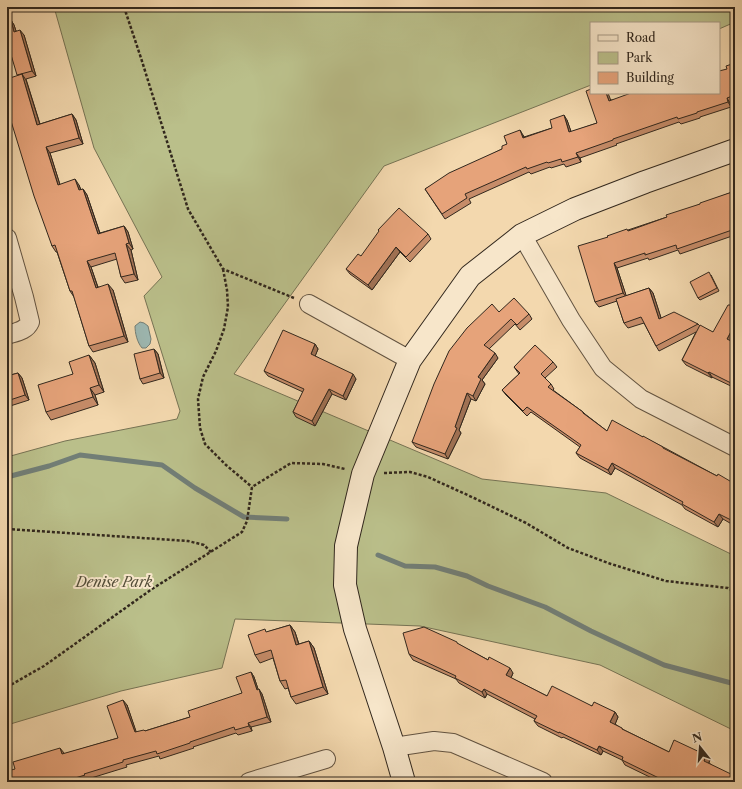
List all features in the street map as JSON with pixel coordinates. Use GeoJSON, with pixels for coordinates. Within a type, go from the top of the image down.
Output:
{"type":"FeatureCollection","features":[{"type":"Feature","properties":{"kind":"street"},"geometry":{"type":"LineString","coordinates":[[404,782],[355,629],[345,585],[346,546],[363,474],[410,360],[470,276],[522,235],[575,209],[735,150]]}},
{"type":"Feature","properties":{"kind":"street"},"geometry":{"type":"LineString","coordinates":[[522,235],[571,320],[603,368],[641,399],[735,447]]}},
{"type":"Feature","properties":{"kind":"street"},"geometry":{"type":"LineString","coordinates":[[7,238],[30,322],[28,327],[7,335]]}},
{"type":"Feature","properties":{"kind":"street"},"geometry":{"type":"LineString","coordinates":[[309,304],[410,360]]}},
{"type":"Feature","properties":{"kind":"street"},"geometry":{"type":"LineString","coordinates":[[394,747],[434,741],[453,743],[543,782]]}},
{"type":"Feature","properties":{"kind":"street"},"geometry":{"type":"LineString","coordinates":[[249,782],[326,759]]}},
{"type":"Feature","properties":{"kind":"path"},"geometry":{"type":"LineString","coordinates":[[124,7],[188,208],[222,269],[227,290],[228,307],[224,329],[216,352],[203,377],[198,399],[200,428],[205,444],[226,465],[252,486]]}},
{"type":"Feature","properties":{"kind":"path"},"geometry":{"type":"LineString","coordinates":[[222,269],[309,304]]}},
{"type":"Feature","properties":{"kind":"path"},"geometry":{"type":"LineString","coordinates":[[252,486],[291,463],[324,464],[363,474],[410,472],[428,477],[526,523],[568,548],[611,564],[666,581],[728,588],[735,592]]}},
{"type":"Feature","properties":{"kind":"path"},"geometry":{"type":"LineString","coordinates":[[7,688],[44,666],[152,589],[242,532],[247,521],[252,486]]}},
{"type":"Feature","properties":{"kind":"path"},"geometry":{"type":"LineString","coordinates":[[7,529],[188,541],[204,545],[211,552]]}},
{"type":"Feature","properties":{"kind":"green space","name":"Denise Park"},"geometry":{"type":"Polygon","coordinates":[[[54,7],[735,7],[735,22],[720,29],[720,22],[590,22],[590,85],[384,166],[234,374],[482,479],[606,493],[735,556],[735,731],[600,665],[420,626],[235,619],[222,668],[121,691],[7,725],[7,457],[65,441],[177,419],[180,411],[144,296],[162,277],[94,148],[54,7]]]}},
{"type":"Feature","properties":{"kind":"water"},"geometry":{"type":"Polygon","coordinates":[[[140,322],[148,326],[151,339],[150,344],[146,348],[142,348],[136,334],[135,326],[140,322]]]}},
{"type":"Feature","properties":{"kind":"building"},"geometry":{"type":"Polygon","coordinates":[[[7,19],[11,20],[14,32],[20,30],[32,71],[17,75],[9,48],[7,48],[7,19]]]}},
{"type":"Feature","properties":{"kind":"building"},"geometry":{"type":"Polygon","coordinates":[[[735,63],[735,95],[727,98],[728,102],[678,119],[677,117],[613,139],[576,153],[578,157],[562,162],[561,159],[547,162],[527,169],[526,167],[465,194],[467,198],[442,214],[425,189],[449,173],[502,149],[502,146],[507,144],[504,136],[520,130],[523,138],[552,128],[550,120],[564,115],[569,132],[597,123],[586,91],[590,89],[590,94],[606,94],[609,101],[628,94],[720,94],[720,71],[727,69],[726,66],[735,63]]]}},
{"type":"Feature","properties":{"kind":"building"},"geometry":{"type":"Polygon","coordinates":[[[22,74],[37,125],[72,114],[79,138],[46,147],[58,185],[75,179],[79,190],[83,189],[98,234],[124,226],[129,243],[126,244],[134,274],[121,277],[115,253],[87,261],[96,288],[108,284],[124,336],[89,346],[72,291],[70,291],[55,245],[52,246],[34,196],[7,108],[7,79],[22,74]]]}},
{"type":"Feature","properties":{"kind":"building"},"geometry":{"type":"Polygon","coordinates":[[[735,191],[735,229],[677,249],[676,245],[614,263],[623,293],[595,302],[578,246],[608,237],[607,236],[627,229],[628,231],[667,217],[666,215],[735,191]]]}},
{"type":"Feature","properties":{"kind":"building"},"geometry":{"type":"Polygon","coordinates":[[[399,208],[428,234],[406,257],[396,247],[368,285],[346,269],[358,254],[361,256],[379,231],[378,230],[399,208]]]}},
{"type":"Feature","properties":{"kind":"building"},"geometry":{"type":"Polygon","coordinates":[[[709,272],[717,288],[698,298],[690,282],[709,272]]]}},
{"type":"Feature","properties":{"kind":"building"},"geometry":{"type":"Polygon","coordinates":[[[649,288],[659,319],[674,312],[698,324],[656,346],[641,317],[624,323],[616,299],[649,288]]]}},
{"type":"Feature","properties":{"kind":"building"},"geometry":{"type":"Polygon","coordinates":[[[514,298],[529,314],[517,325],[511,319],[484,345],[495,353],[478,377],[481,379],[473,396],[467,393],[455,427],[457,428],[445,454],[412,442],[434,384],[449,351],[467,328],[492,304],[499,312],[514,298]]]}},
{"type":"Feature","properties":{"kind":"building"},"geometry":{"type":"Polygon","coordinates":[[[728,305],[735,306],[735,324],[727,339],[735,343],[735,385],[682,360],[700,325],[713,332],[728,305]]]}},
{"type":"Feature","properties":{"kind":"building"},"geometry":{"type":"Polygon","coordinates":[[[283,330],[315,344],[311,354],[353,374],[343,396],[329,389],[312,421],[293,412],[304,389],[264,371],[283,330]]]}},
{"type":"Feature","properties":{"kind":"building"},"geometry":{"type":"Polygon","coordinates":[[[535,345],[553,362],[541,374],[551,384],[548,387],[607,431],[612,420],[663,448],[717,476],[718,474],[735,484],[735,522],[719,514],[714,522],[682,504],[683,502],[612,463],[608,470],[576,453],[581,445],[527,407],[523,411],[502,390],[520,373],[514,367],[535,345]]]}},
{"type":"Feature","properties":{"kind":"building"},"geometry":{"type":"Polygon","coordinates":[[[154,349],[160,373],[140,379],[134,354],[154,349]]]}},
{"type":"Feature","properties":{"kind":"building"},"geometry":{"type":"Polygon","coordinates":[[[89,355],[99,385],[90,388],[93,397],[46,412],[38,385],[73,374],[69,362],[89,355]]]}},
{"type":"Feature","properties":{"kind":"building"},"geometry":{"type":"Polygon","coordinates":[[[18,373],[25,395],[7,401],[7,376],[18,373]]]}},
{"type":"Feature","properties":{"kind":"building"},"geometry":{"type":"Polygon","coordinates":[[[290,625],[296,645],[309,641],[323,687],[291,697],[286,680],[280,681],[271,650],[255,655],[248,635],[265,629],[266,632],[290,625]]]}},
{"type":"Feature","properties":{"kind":"building"},"geometry":{"type":"Polygon","coordinates":[[[424,627],[457,642],[488,660],[489,657],[510,668],[506,675],[547,696],[552,686],[592,706],[594,702],[615,712],[610,722],[669,752],[674,740],[706,755],[704,761],[735,776],[735,782],[667,782],[622,760],[623,757],[599,746],[597,750],[534,721],[537,716],[484,689],[482,692],[455,678],[456,676],[409,654],[403,633],[424,627]]]}},
{"type":"Feature","properties":{"kind":"building"},"geometry":{"type":"Polygon","coordinates":[[[251,672],[257,690],[259,689],[267,717],[248,723],[249,726],[235,730],[234,727],[157,754],[156,751],[123,760],[123,762],[62,782],[7,782],[7,771],[15,769],[13,762],[60,748],[62,754],[118,738],[107,706],[123,700],[135,732],[145,731],[190,717],[188,711],[242,693],[236,677],[251,672]]]}},
{"type":"Feature","properties":{"kind":"waterway"},"geometry":{"type":"LineString","coordinates":[[7,477],[49,466],[80,455],[162,465],[195,488],[244,517],[287,519]]}},
{"type":"Feature","properties":{"kind":"waterway"},"geometry":{"type":"LineString","coordinates":[[378,555],[405,566],[435,567],[467,576],[488,586],[545,607],[591,631],[664,665],[735,684]]}}]}
